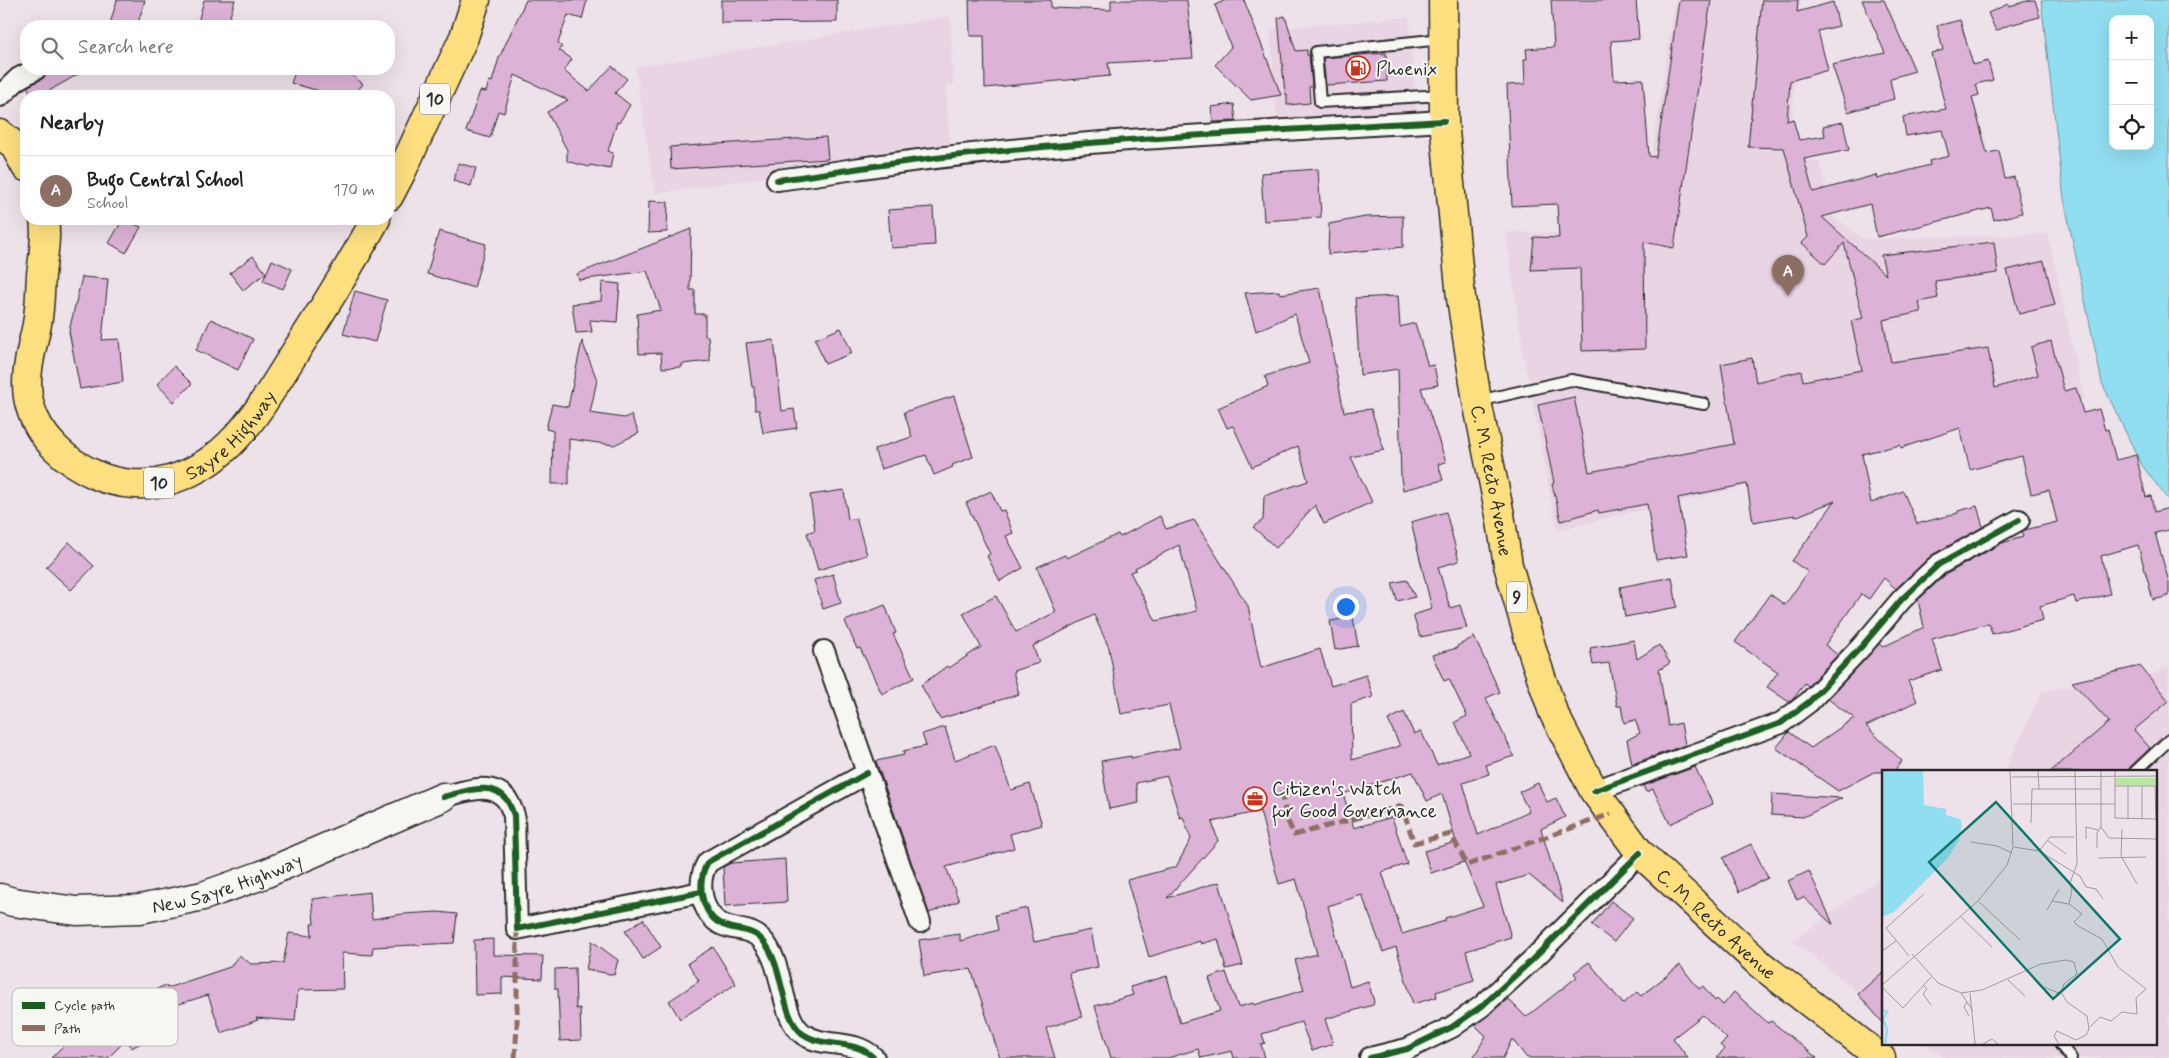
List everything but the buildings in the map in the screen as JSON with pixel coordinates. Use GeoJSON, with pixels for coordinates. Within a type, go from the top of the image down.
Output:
{"type":"FeatureCollection","features":[{"type":"Feature","properties":{"kind":"highway","name":"10"},"geometry":{"type":"LineString","coordinates":[[395,185],[464,37],[476,0]]}},
{"type":"Feature","properties":{"kind":"highway","name":"C. M. Recto Avenue"},"geometry":{"type":"LineString","coordinates":[[1443,0],[1444,108],[1461,298],[1477,401],[1500,514],[1508,565],[1532,653],[1554,712],[1594,791],[1640,853],[1761,965],[1881,1058]]}},
{"type":"Feature","properties":{"kind":"highway"},"geometry":{"type":"LineString","coordinates":[[0,134],[14,146],[20,156]]}},
{"type":"Feature","properties":{"kind":"highway","name":"Sayre Highway"},"geometry":{"type":"LineString","coordinates":[[45,225],[46,234],[38,322],[27,385],[30,406],[42,430],[56,451],[81,469],[116,482],[147,484],[162,482],[200,469],[224,451],[244,430],[304,339],[372,225]]}},
{"type":"Feature","properties":{"kind":"main road","name":"New Sayre Highway"},"geometry":{"type":"LineString","coordinates":[[0,898],[13,902],[76,911],[140,909],[203,896],[262,875],[443,796]]}},
{"type":"Feature","properties":{"kind":"street"},"geometry":{"type":"LineString","coordinates":[[0,96],[25,75]]}},
{"type":"Feature","properties":{"kind":"street"},"geometry":{"type":"LineString","coordinates":[[777,180],[920,160],[1216,134],[1444,108]]}},
{"type":"Feature","properties":{"kind":"street"},"geometry":{"type":"LineString","coordinates":[[1594,791],[1781,723],[1810,702],[1902,599],[1938,564],[2019,520]]}},
{"type":"Feature","properties":{"kind":"street"},"geometry":{"type":"LineString","coordinates":[[824,651],[920,922]]}},
{"type":"Feature","properties":{"kind":"street"},"geometry":{"type":"LineString","coordinates":[[867,773],[708,862],[703,870],[700,881],[701,892],[713,918],[723,925],[750,931],[763,940],[774,957],[793,1024],[803,1034],[816,1041],[858,1047],[874,1058]]}},
{"type":"Feature","properties":{"kind":"street"},"geometry":{"type":"LineString","coordinates":[[443,796],[486,789],[496,791],[507,800],[514,815],[517,929],[701,892]]}},
{"type":"Feature","properties":{"kind":"street"},"geometry":{"type":"LineString","coordinates":[[1370,1058],[1409,1053],[1452,1028],[1482,1006],[1532,960],[1640,853]]}},
{"type":"Feature","properties":{"kind":"lane"},"geometry":{"type":"LineString","coordinates":[[1443,38],[1316,52],[1320,102],[1444,108]]}},
{"type":"Feature","properties":{"kind":"lane"},"geometry":{"type":"LineString","coordinates":[[1477,401],[1571,380],[1704,404]]}},
{"type":"Feature","properties":{"kind":"lane"},"geometry":{"type":"LineString","coordinates":[[2138,770],[2169,740]]}},
{"type":"Feature","properties":{"kind":"lane"},"geometry":{"type":"LineString","coordinates":[[2062,1046],[2071,1058]]}},
{"type":"Feature","properties":{"kind":"shaded area"},"geometry":{"type":"Polygon","coordinates":[[[1675,0],[1801,0],[1789,158],[1820,162],[1833,217],[1864,239],[2048,234],[2084,399],[1901,444],[1743,487],[1557,530],[1523,353],[1506,232],[1640,234],[1675,0]]]}},
{"type":"Feature","properties":{"kind":"shaded area"},"geometry":{"type":"Polygon","coordinates":[[[951,16],[953,84],[946,85],[950,149],[655,194],[635,67],[951,16]]]}},
{"type":"Feature","properties":{"kind":"shaded area"},"geometry":{"type":"Polygon","coordinates":[[[1409,17],[1416,110],[1277,121],[1270,29],[1409,17]]]}},
{"type":"Feature","properties":{"kind":"shaded area"},"geometry":{"type":"Polygon","coordinates":[[[2169,666],[2169,1058],[1944,1058],[1929,1046],[2156,1046],[2156,770],[2005,770],[2042,691],[2150,676],[2169,666]]]}},
{"type":"Feature","properties":{"kind":"shaded area"},"geometry":{"type":"Polygon","coordinates":[[[1882,877],[1882,1010],[1792,941],[1882,877]]]}},
{"type":"Feature","properties":{"kind":"water"},"geometry":{"type":"Polygon","coordinates":[[[2041,0],[2169,0],[2169,501],[2141,464],[2102,383],[2064,199],[2041,0]]]}},
{"type":"Feature","properties":{"kind":"marked path"},"geometry":{"type":"LineString","coordinates":[[1281,792],[1287,819],[1294,835],[1402,806],[1414,843],[1451,834],[1467,865],[1611,814]]}},
{"type":"Feature","properties":{"kind":"marked path"},"geometry":{"type":"LineString","coordinates":[[515,1058],[517,1026],[517,929]]}},
{"type":"Feature","properties":{"kind":"cycle path"},"geometry":{"type":"LineString","coordinates":[[777,180],[919,160],[1050,146],[1181,136],[1444,121]]}},
{"type":"Feature","properties":{"kind":"cycle path"},"geometry":{"type":"LineString","coordinates":[[1594,791],[1781,723],[1809,702],[1862,646],[1902,599],[1938,565],[2019,520]]}},
{"type":"Feature","properties":{"kind":"cycle path"},"geometry":{"type":"LineString","coordinates":[[867,773],[708,862],[704,869],[701,887],[705,905],[715,920],[728,927],[755,934],[764,942],[776,965],[790,1016],[803,1034],[812,1039],[858,1048],[874,1058]]}},
{"type":"Feature","properties":{"kind":"cycle path"},"geometry":{"type":"LineString","coordinates":[[443,797],[468,790],[485,789],[501,794],[508,802],[514,815],[517,929],[701,892]]}},
{"type":"Feature","properties":{"kind":"cycle path"},"geometry":{"type":"LineString","coordinates":[[1370,1058],[1407,1049],[1452,1027],[1482,1006],[1532,960],[1640,853]]}},
{"type":"Feature","properties":{"kind":"place","name":"Phoenix"},"geometry":{"type":"Point","coordinates":[1358,68]}},
{"type":"Feature","properties":{"kind":"place","name":"Bugo Central School"},"geometry":{"type":"Point","coordinates":[1788,296]}},
{"type":"Feature","properties":{"kind":"place","name":"Citizen's Watch for Good Governance"},"geometry":{"type":"Point","coordinates":[1255,799]}}]}
